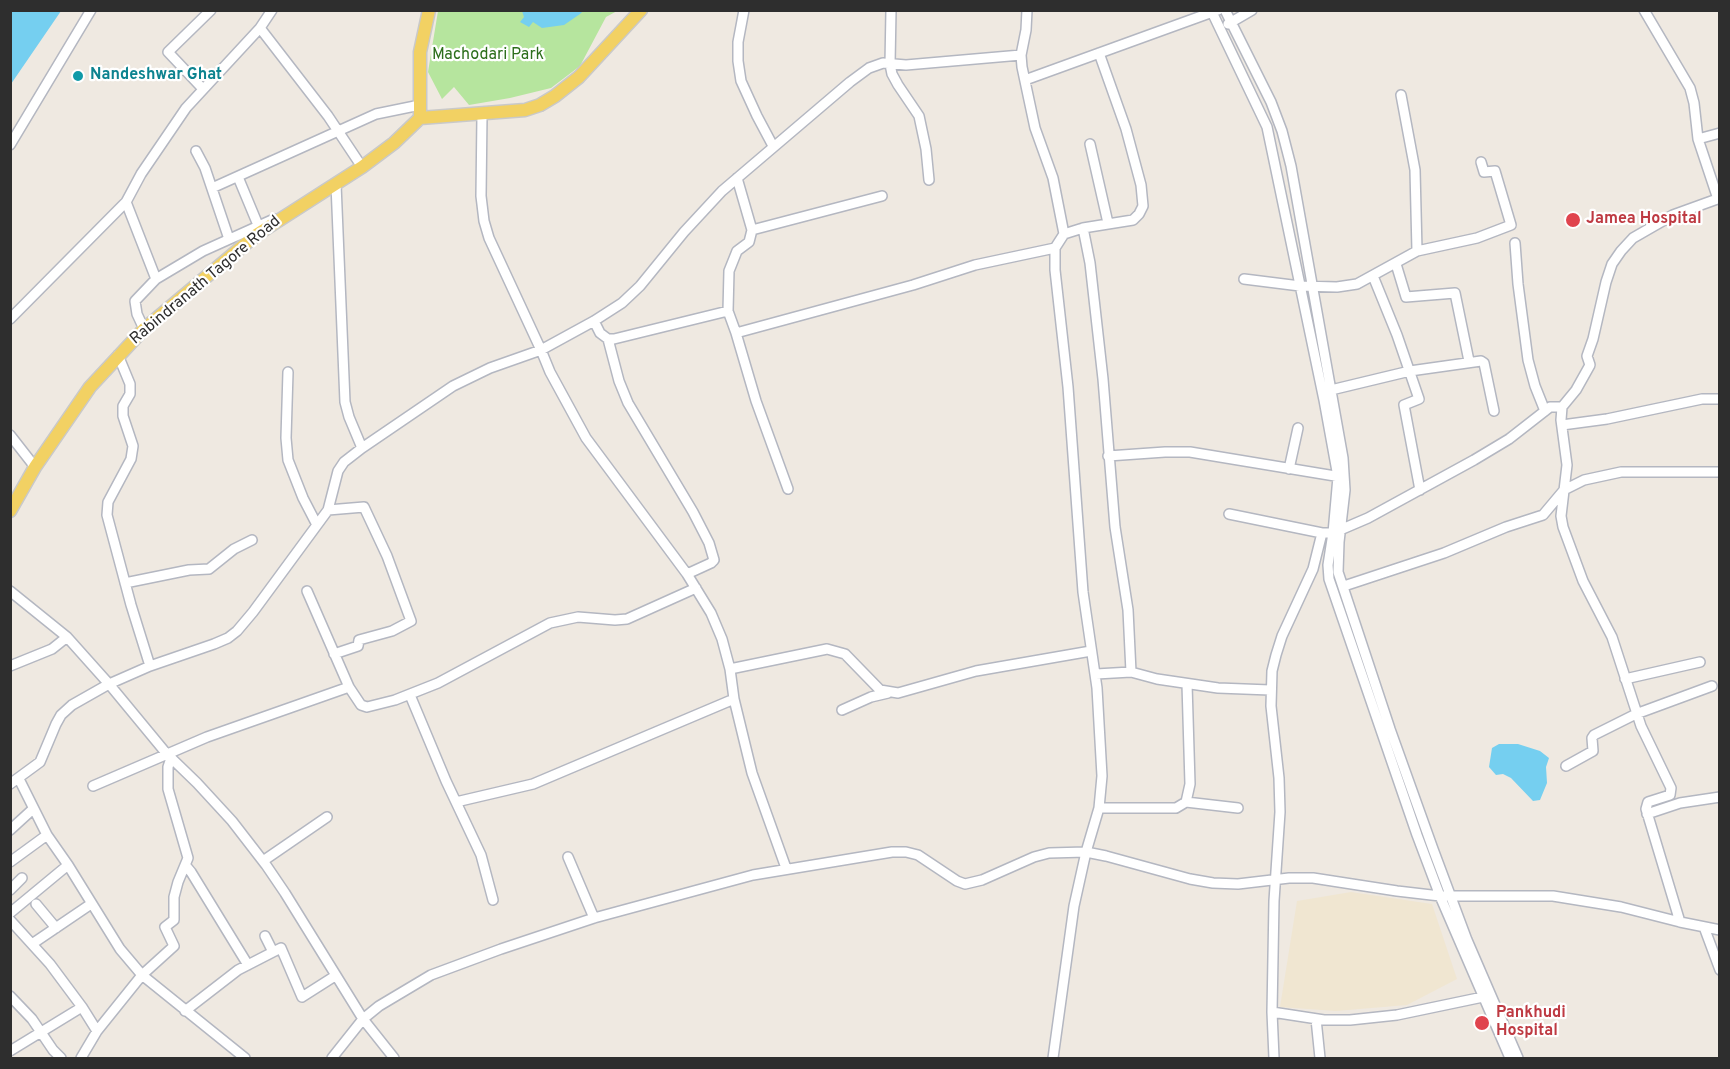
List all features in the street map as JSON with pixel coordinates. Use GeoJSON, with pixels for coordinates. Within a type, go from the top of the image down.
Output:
{"type":"FeatureCollection","features":[{"type":"Feature","properties":{"kind":"main road"},"geometry":{"type":"LineString","coordinates":[[429,10],[420,52],[420,112],[482,115],[525,110],[540,105],[555,96],[579,77],[641,10]]}},
{"type":"Feature","properties":{"kind":"main road","name":"Rabindranath Tagore Road"},"geometry":{"type":"LineString","coordinates":[[11,508],[35,466],[90,387],[144,329],[256,236],[288,213],[362,168],[394,143],[420,112]]}},
{"type":"Feature","properties":{"kind":"street"},"geometry":{"type":"LineString","coordinates":[[10,145],[91,10]]}},
{"type":"Feature","properties":{"kind":"street"},"geometry":{"type":"LineString","coordinates":[[203,88],[168,52],[211,10]]}},
{"type":"Feature","properties":{"kind":"street"},"geometry":{"type":"LineString","coordinates":[[10,319],[126,201],[173,124],[203,88],[260,28],[272,10]]}},
{"type":"Feature","properties":{"kind":"street"},"geometry":{"type":"LineString","coordinates":[[744,10],[738,42],[741,81],[773,146]]}},
{"type":"Feature","properties":{"kind":"street"},"geometry":{"type":"LineString","coordinates":[[891,10],[890,64],[892,74],[919,116],[926,148],[929,180]]}},
{"type":"Feature","properties":{"kind":"street"},"geometry":{"type":"LineString","coordinates":[[1027,10],[1021,55],[1025,80],[1035,128],[1053,178],[1064,234]]}},
{"type":"Feature","properties":{"kind":"street"},"geometry":{"type":"LineString","coordinates":[[1225,10],[1271,102],[1282,131],[1291,166],[1343,458],[1337,532],[1338,572],[1445,896],[1510,1059]]}},
{"type":"Feature","properties":{"kind":"street"},"geometry":{"type":"LineString","coordinates":[[1219,29],[1252,10]]}},
{"type":"Feature","properties":{"kind":"street"},"geometry":{"type":"LineString","coordinates":[[1644,10],[1690,88],[1698,139],[1719,198],[1673,215],[1633,238],[1612,264],[1587,357],[1590,365],[1576,390],[1562,407],[1567,465],[1561,516],[1567,541],[1612,637],[1636,714],[1671,788],[1670,795],[1648,802],[1646,805],[1680,922]]}},
{"type":"Feature","properties":{"kind":"street"},"geometry":{"type":"LineString","coordinates":[[1025,80],[1214,11],[1219,29],[1267,127],[1341,477]]}},
{"type":"Feature","properties":{"kind":"street"},"geometry":{"type":"LineString","coordinates":[[260,28],[339,132],[362,168]]}},
{"type":"Feature","properties":{"kind":"street"},"geometry":{"type":"LineString","coordinates":[[1053,1059],[1074,906],[1099,808],[1102,776],[1096,674],[1079,553],[1068,387],[1055,270],[1055,248],[1064,234],[1083,228],[1133,220],[1139,214],[1143,198],[1126,129],[1099,53]]}},
{"type":"Feature","properties":{"kind":"street"},"geometry":{"type":"LineString","coordinates":[[245,1059],[142,975],[120,949],[15,781],[40,762],[61,715],[72,705],[109,684],[150,666],[214,644],[237,631],[328,510],[338,471],[344,462],[453,386],[490,368],[542,350],[622,303],[640,286],[684,231],[737,178],[856,77],[876,65],[906,65],[1021,55]]}},
{"type":"Feature","properties":{"kind":"street"},"geometry":{"type":"LineString","coordinates":[[1401,95],[1414,170],[1417,251]]}},
{"type":"Feature","properties":{"kind":"street"},"geometry":{"type":"LineString","coordinates":[[212,188],[376,114],[420,112]]}},
{"type":"Feature","properties":{"kind":"street"},"geometry":{"type":"LineString","coordinates":[[482,115],[481,196],[484,221],[498,257],[550,372],[586,438],[687,574],[711,613],[722,639],[730,669],[734,699],[752,773],[786,868]]}},
{"type":"Feature","properties":{"kind":"street"},"geometry":{"type":"LineString","coordinates":[[1698,139],[1719,133]]}},
{"type":"Feature","properties":{"kind":"street"},"geometry":{"type":"LineString","coordinates":[[1090,144],[1108,223]]}},
{"type":"Feature","properties":{"kind":"street"},"geometry":{"type":"LineString","coordinates":[[196,151],[205,168],[229,239]]}},
{"type":"Feature","properties":{"kind":"street"},"geometry":{"type":"LineString","coordinates":[[1244,279],[1300,286],[1336,287],[1357,284],[1417,251],[1477,238],[1511,225],[1495,171],[1484,172],[1481,162]]}},
{"type":"Feature","properties":{"kind":"street"},"geometry":{"type":"LineString","coordinates":[[238,177],[258,225]]}},
{"type":"Feature","properties":{"kind":"street"},"geometry":{"type":"LineString","coordinates":[[737,178],[752,230],[749,242],[737,251],[729,271],[728,311],[761,418],[788,489]]}},
{"type":"Feature","properties":{"kind":"street"},"geometry":{"type":"LineString","coordinates":[[336,184],[345,402],[362,448]]}},
{"type":"Feature","properties":{"kind":"street"},"geometry":{"type":"LineString","coordinates":[[752,230],[882,196]]}},
{"type":"Feature","properties":{"kind":"street"},"geometry":{"type":"LineString","coordinates":[[126,201],[156,279]]}},
{"type":"Feature","properties":{"kind":"street"},"geometry":{"type":"LineString","coordinates":[[144,329],[137,314],[135,301],[156,279],[229,239],[288,213]]}},
{"type":"Feature","properties":{"kind":"street"},"geometry":{"type":"LineString","coordinates":[[1083,228],[1095,297],[1104,379],[1108,456],[1115,527],[1128,610],[1131,672]]}},
{"type":"Feature","properties":{"kind":"street"},"geometry":{"type":"LineString","coordinates":[[1515,243],[1528,360],[1545,411]]}},
{"type":"Feature","properties":{"kind":"street"},"geometry":{"type":"LineString","coordinates":[[736,333],[913,285],[975,265],[1055,248]]}},
{"type":"Feature","properties":{"kind":"street"},"geometry":{"type":"LineString","coordinates":[[1396,264],[1406,297],[1455,293],[1469,361]]}},
{"type":"Feature","properties":{"kind":"street"},"geometry":{"type":"LineString","coordinates":[[1373,276],[1419,399],[1404,405],[1420,490]]}},
{"type":"Feature","properties":{"kind":"street"},"geometry":{"type":"LineString","coordinates":[[608,339],[728,311]]}},
{"type":"Feature","properties":{"kind":"street"},"geometry":{"type":"LineString","coordinates":[[594,321],[600,333],[608,339],[619,381],[628,403],[709,543],[714,560],[687,574]]}},
{"type":"Feature","properties":{"kind":"street"},"geometry":{"type":"LineString","coordinates":[[118,356],[130,384],[130,394],[122,411],[132,440],[132,452],[107,508],[124,583],[150,666]]}},
{"type":"Feature","properties":{"kind":"street"},"geometry":{"type":"LineString","coordinates":[[1331,390],[1410,371],[1469,361],[1484,362],[1494,411]]}},
{"type":"Feature","properties":{"kind":"street"},"geometry":{"type":"LineString","coordinates":[[288,372],[286,438],[288,460],[317,525]]}},
{"type":"Feature","properties":{"kind":"street"},"geometry":{"type":"LineString","coordinates":[[1562,425],[1607,419],[1702,399],[1719,399]]}},
{"type":"Feature","properties":{"kind":"street"},"geometry":{"type":"LineString","coordinates":[[1228,514],[1322,532],[1337,532],[1420,490],[1500,444],[1550,407],[1562,407]]}},
{"type":"Feature","properties":{"kind":"street"},"geometry":{"type":"LineString","coordinates":[[1289,470],[1298,428]]}},
{"type":"Feature","properties":{"kind":"street"},"geometry":{"type":"LineString","coordinates":[[10,435],[35,466]]}},
{"type":"Feature","properties":{"kind":"street"},"geometry":{"type":"LineString","coordinates":[[1108,456],[1190,452],[1341,477]]}},
{"type":"Feature","properties":{"kind":"street"},"geometry":{"type":"LineString","coordinates":[[1344,586],[1444,553],[1506,527],[1543,515],[1564,490],[1584,480],[1621,472],[1719,472]]}},
{"type":"Feature","properties":{"kind":"street"},"geometry":{"type":"LineString","coordinates":[[328,510],[364,507],[387,556],[411,621],[392,631],[359,640],[358,646],[334,654]]}},
{"type":"Feature","properties":{"kind":"street"},"geometry":{"type":"LineString","coordinates":[[1274,1059],[1272,1012],[1275,879],[1279,841],[1280,792],[1270,690],[1282,636],[1313,569],[1322,532]]}},
{"type":"Feature","properties":{"kind":"street"},"geometry":{"type":"LineString","coordinates":[[1337,532],[1328,565],[1332,588],[1409,814],[1518,1059]]}},
{"type":"Feature","properties":{"kind":"street"},"geometry":{"type":"LineString","coordinates":[[124,583],[189,570],[210,569],[234,549],[252,540]]}},
{"type":"Feature","properties":{"kind":"street"},"geometry":{"type":"LineString","coordinates":[[307,591],[349,687],[357,701],[367,706],[410,695],[483,661],[550,623],[578,617],[627,619],[696,588]]}},
{"type":"Feature","properties":{"kind":"street"},"geometry":{"type":"LineString","coordinates":[[10,591],[67,637],[168,756],[215,802],[263,861],[363,1019],[394,1059]]}},
{"type":"Feature","properties":{"kind":"street"},"geometry":{"type":"LineString","coordinates":[[10,666],[52,649],[67,637]]}},
{"type":"Feature","properties":{"kind":"street"},"geometry":{"type":"LineString","coordinates":[[730,669],[827,649],[845,654],[880,690],[890,693]]}},
{"type":"Feature","properties":{"kind":"street"},"geometry":{"type":"LineString","coordinates":[[842,710],[871,697],[898,693],[976,671],[1091,651]]}},
{"type":"Feature","properties":{"kind":"street"},"geometry":{"type":"LineString","coordinates":[[1625,679],[1700,662]]}},
{"type":"Feature","properties":{"kind":"street"},"geometry":{"type":"LineString","coordinates":[[1096,674],[1131,672],[1187,684],[1270,690]]}},
{"type":"Feature","properties":{"kind":"street"},"geometry":{"type":"LineString","coordinates":[[1186,802],[1190,784],[1187,684]]}},
{"type":"Feature","properties":{"kind":"street"},"geometry":{"type":"LineString","coordinates":[[1566,766],[1593,751],[1594,735],[1636,714],[1712,686]]}},
{"type":"Feature","properties":{"kind":"street"},"geometry":{"type":"LineString","coordinates":[[93,786],[168,756],[207,737],[349,687]]}},
{"type":"Feature","properties":{"kind":"street"},"geometry":{"type":"LineString","coordinates":[[410,695],[481,855],[494,900]]}},
{"type":"Feature","properties":{"kind":"street"},"geometry":{"type":"LineString","coordinates":[[456,802],[533,784],[734,699]]}},
{"type":"Feature","properties":{"kind":"street"},"geometry":{"type":"LineString","coordinates":[[81,1059],[97,1031],[142,975],[174,946],[165,927],[174,920],[174,897],[188,858],[168,789],[168,756]]}},
{"type":"Feature","properties":{"kind":"street"},"geometry":{"type":"LineString","coordinates":[[1647,814],[1680,803],[1719,797]]}},
{"type":"Feature","properties":{"kind":"street"},"geometry":{"type":"LineString","coordinates":[[1099,808],[1176,808],[1186,802],[1238,808]]}},
{"type":"Feature","properties":{"kind":"street"},"geometry":{"type":"LineString","coordinates":[[10,830],[33,809]]}},
{"type":"Feature","properties":{"kind":"street"},"geometry":{"type":"LineString","coordinates":[[263,861],[327,817]]}},
{"type":"Feature","properties":{"kind":"street"},"geometry":{"type":"LineString","coordinates":[[10,862],[47,835]]}},
{"type":"Feature","properties":{"kind":"street"},"geometry":{"type":"LineString","coordinates":[[338,1056],[363,1019],[379,1005],[431,975],[594,918],[681,893],[786,868],[892,852],[918,855],[965,884],[1049,853],[1086,852],[1213,883],[1238,884],[1275,879],[1313,878],[1445,896],[1553,896],[1621,907],[1719,930]]}},
{"type":"Feature","properties":{"kind":"street"},"geometry":{"type":"LineString","coordinates":[[568,857],[594,918]]}},
{"type":"Feature","properties":{"kind":"street"},"geometry":{"type":"LineString","coordinates":[[10,913],[68,865]]}},
{"type":"Feature","properties":{"kind":"street"},"geometry":{"type":"LineString","coordinates":[[186,866],[248,965]]}},
{"type":"Feature","properties":{"kind":"street"},"geometry":{"type":"LineString","coordinates":[[10,890],[22,878]]}},
{"type":"Feature","properties":{"kind":"street"},"geometry":{"type":"LineString","coordinates":[[36,904],[56,928]]}},
{"type":"Feature","properties":{"kind":"street"},"geometry":{"type":"LineString","coordinates":[[32,944],[91,904]]}},
{"type":"Feature","properties":{"kind":"street"},"geometry":{"type":"LineString","coordinates":[[10,920],[82,1007],[97,1031]]}},
{"type":"Feature","properties":{"kind":"street"},"geometry":{"type":"LineString","coordinates":[[1704,927],[1719,970]]}},
{"type":"Feature","properties":{"kind":"street"},"geometry":{"type":"LineString","coordinates":[[264,936],[273,952]]}},
{"type":"Feature","properties":{"kind":"street"},"geometry":{"type":"LineString","coordinates":[[185,1011],[238,970],[281,948],[302,997],[335,976]]}},
{"type":"Feature","properties":{"kind":"street"},"geometry":{"type":"LineString","coordinates":[[10,996],[32,1019],[61,1059]]}},
{"type":"Feature","properties":{"kind":"street"},"geometry":{"type":"LineString","coordinates":[[1272,1012],[1316,1019],[1350,1020],[1389,1016],[1484,997]]}},
{"type":"Feature","properties":{"kind":"street"},"geometry":{"type":"LineString","coordinates":[[10,1051],[82,1007]]}},
{"type":"Feature","properties":{"kind":"street"},"geometry":{"type":"LineString","coordinates":[[1316,1019],[1320,1059]]}},
{"type":"Feature","properties":{"kind":"shaded area"},"geometry":{"type":"Polygon","coordinates":[[[1351,892],[1432,904],[1457,979],[1407,1005],[1336,1011],[1280,1007],[1297,901],[1351,892]]]}},
{"type":"Feature","properties":{"kind":"green space","name":"Machodari Park"},"geometry":{"type":"Polygon","coordinates":[[[438,11],[617,11],[606,17],[580,66],[551,88],[469,105],[454,87],[442,99],[428,72],[438,11]]]}},
{"type":"Feature","properties":{"kind":"water"},"geometry":{"type":"Polygon","coordinates":[[[522,10],[583,11],[564,25],[542,28],[533,22],[529,27],[520,22],[524,17],[522,10]]]}},
{"type":"Feature","properties":{"kind":"water"},"geometry":{"type":"Polygon","coordinates":[[[10,11],[61,11],[11,84],[10,11]]]}},
{"type":"Feature","properties":{"kind":"water"},"geometry":{"type":"Polygon","coordinates":[[[1499,744],[1518,744],[1540,751],[1549,758],[1546,767],[1547,783],[1540,800],[1533,801],[1511,778],[1503,774],[1496,775],[1489,767],[1492,748],[1499,744]]]}},
{"type":"Feature","properties":{"kind":"place","name":"Nandeshwar Ghat"},"geometry":{"type":"Point","coordinates":[78,76]}},
{"type":"Feature","properties":{"kind":"place","name":"Jamea Hospital"},"geometry":{"type":"Point","coordinates":[1573,220]}},
{"type":"Feature","properties":{"kind":"place","name":"Pankhudi Hospital"},"geometry":{"type":"Point","coordinates":[1482,1023]}}]}
